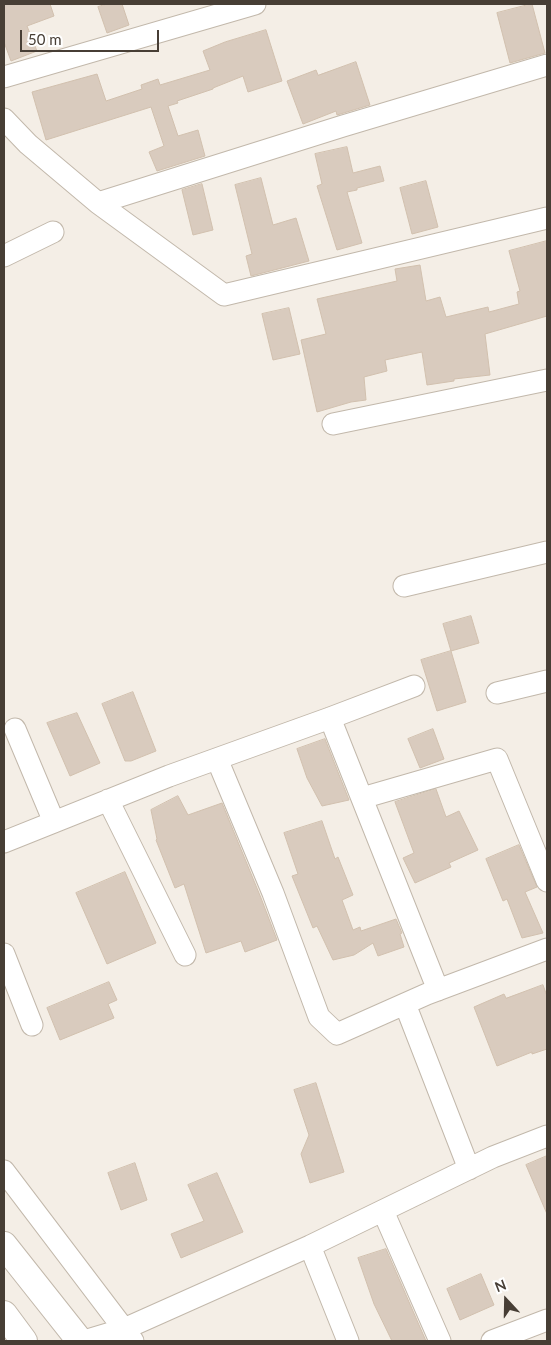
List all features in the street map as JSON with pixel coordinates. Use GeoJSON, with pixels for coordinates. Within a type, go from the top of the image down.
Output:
{"type":"FeatureCollection","features":[{"type":"Feature","properties":{"kind":"street"},"geometry":{"type":"LineString","coordinates":[[4,77],[255,4]]}},
{"type":"Feature","properties":{"kind":"street"},"geometry":{"type":"LineString","coordinates":[[98,203],[343,126],[547,66]]}},
{"type":"Feature","properties":{"kind":"street"},"geometry":{"type":"LineString","coordinates":[[4,119],[28,144],[98,203],[224,295],[547,218]]}},
{"type":"Feature","properties":{"kind":"street"},"geometry":{"type":"LineString","coordinates":[[4,256],[53,232]]}},
{"type":"Feature","properties":{"kind":"street"},"geometry":{"type":"LineString","coordinates":[[333,424],[547,380]]}},
{"type":"Feature","properties":{"kind":"street"},"geometry":{"type":"LineString","coordinates":[[404,586],[547,552]]}},
{"type":"Feature","properties":{"kind":"street"},"geometry":{"type":"LineString","coordinates":[[497,693],[547,681]]}},
{"type":"Feature","properties":{"kind":"street"},"geometry":{"type":"LineString","coordinates":[[4,842],[108,800],[414,686]]}},
{"type":"Feature","properties":{"kind":"street"},"geometry":{"type":"LineString","coordinates":[[330,718],[438,990]]}},
{"type":"Feature","properties":{"kind":"street"},"geometry":{"type":"LineString","coordinates":[[14,729],[54,822]]}},
{"type":"Feature","properties":{"kind":"street"},"geometry":{"type":"LineString","coordinates":[[217,759],[274,893],[319,1017],[337,1034],[438,990],[547,949]]}},
{"type":"Feature","properties":{"kind":"street"},"geometry":{"type":"LineString","coordinates":[[362,798],[497,759],[547,881]]}},
{"type":"Feature","properties":{"kind":"street"},"geometry":{"type":"LineString","coordinates":[[108,800],[185,955]]}},
{"type":"Feature","properties":{"kind":"street"},"geometry":{"type":"LineString","coordinates":[[4,954],[32,1025]]}},
{"type":"Feature","properties":{"kind":"street"},"geometry":{"type":"LineString","coordinates":[[405,1004],[469,1169]]}},
{"type":"Feature","properties":{"kind":"street"},"geometry":{"type":"LineString","coordinates":[[84,1341],[128,1335],[493,1157],[547,1136]]}},
{"type":"Feature","properties":{"kind":"street"},"geometry":{"type":"LineString","coordinates":[[4,1170],[128,1335]]}},
{"type":"Feature","properties":{"kind":"street"},"geometry":{"type":"LineString","coordinates":[[383,1211],[440,1341]]}},
{"type":"Feature","properties":{"kind":"street"},"geometry":{"type":"LineString","coordinates":[[4,1245],[80,1341]]}},
{"type":"Feature","properties":{"kind":"street"},"geometry":{"type":"LineString","coordinates":[[310,1246],[348,1341]]}},
{"type":"Feature","properties":{"kind":"street"},"geometry":{"type":"LineString","coordinates":[[4,1314],[24,1341]]}},
{"type":"Feature","properties":{"kind":"street"},"geometry":{"type":"LineString","coordinates":[[492,1341],[547,1320]]}},
{"type":"Feature","properties":{"kind":"building"},"geometry":{"type":"Polygon","coordinates":[[[4,4],[50,4],[54,16],[27,26],[37,51],[11,61],[4,42],[4,4]]]}},
{"type":"Feature","properties":{"kind":"building"},"geometry":{"type":"Polygon","coordinates":[[[107,4],[122,4],[129,25],[107,33],[98,7],[107,4]]]}},
{"type":"Feature","properties":{"kind":"building"},"geometry":{"type":"Polygon","coordinates":[[[532,4],[545,53],[510,63],[497,13],[532,4]]]}},
{"type":"Feature","properties":{"kind":"building"},"geometry":{"type":"Polygon","coordinates":[[[266,30],[282,81],[248,92],[243,76],[168,106],[178,136],[198,130],[205,156],[157,171],[149,152],[164,146],[151,107],[46,140],[32,92],[97,74],[106,101],[142,89],[141,85],[158,79],[160,85],[210,70],[203,51],[225,42],[266,30]]]}},
{"type":"Feature","properties":{"kind":"building"},"geometry":{"type":"Polygon","coordinates":[[[356,62],[370,105],[337,115],[336,111],[303,124],[287,81],[316,70],[318,75],[356,62]]]}},
{"type":"Feature","properties":{"kind":"building"},"geometry":{"type":"Polygon","coordinates":[[[347,147],[353,173],[380,166],[384,181],[347,192],[362,243],[337,250],[317,186],[322,184],[315,154],[347,147]]]}},
{"type":"Feature","properties":{"kind":"building"},"geometry":{"type":"Polygon","coordinates":[[[261,178],[273,225],[296,218],[309,261],[251,276],[246,256],[252,254],[235,185],[261,178]]]}},
{"type":"Feature","properties":{"kind":"building"},"geometry":{"type":"Polygon","coordinates":[[[426,181],[438,227],[412,234],[400,188],[426,181]]]}},
{"type":"Feature","properties":{"kind":"building"},"geometry":{"type":"Polygon","coordinates":[[[202,184],[213,230],[193,235],[182,190],[202,184]]]}},
{"type":"Feature","properties":{"kind":"building"},"geometry":{"type":"Polygon","coordinates":[[[547,241],[547,316],[485,334],[490,375],[454,379],[454,381],[427,385],[422,352],[385,360],[387,371],[364,377],[366,400],[351,402],[317,412],[301,340],[326,334],[317,299],[397,281],[395,269],[420,265],[426,301],[440,297],[446,317],[488,307],[489,312],[519,304],[517,292],[520,291],[509,251],[547,241]]]}},
{"type":"Feature","properties":{"kind":"building"},"geometry":{"type":"Polygon","coordinates":[[[289,308],[300,354],[273,360],[262,314],[289,308]]]}},
{"type":"Feature","properties":{"kind":"building"},"geometry":{"type":"Polygon","coordinates":[[[471,616],[479,643],[451,651],[443,624],[471,616]]]}},
{"type":"Feature","properties":{"kind":"building"},"geometry":{"type":"Polygon","coordinates":[[[451,651],[466,702],[437,711],[421,660],[451,651]]]}},
{"type":"Feature","properties":{"kind":"building"},"geometry":{"type":"Polygon","coordinates":[[[133,692],[156,751],[131,761],[125,761],[102,704],[133,692]]]}},
{"type":"Feature","properties":{"kind":"building"},"geometry":{"type":"Polygon","coordinates":[[[77,713],[100,763],[70,776],[47,723],[77,713]]]}},
{"type":"Feature","properties":{"kind":"building"},"geometry":{"type":"Polygon","coordinates":[[[433,729],[444,759],[420,768],[408,739],[433,729]]]}},
{"type":"Feature","properties":{"kind":"building"},"geometry":{"type":"Polygon","coordinates":[[[325,739],[349,800],[322,806],[307,778],[297,749],[325,739]]]}},
{"type":"Feature","properties":{"kind":"building"},"geometry":{"type":"Polygon","coordinates":[[[436,789],[446,817],[459,811],[478,850],[449,863],[451,867],[415,883],[403,858],[414,853],[395,802],[436,789]]]}},
{"type":"Feature","properties":{"kind":"building"},"geometry":{"type":"Polygon","coordinates":[[[178,796],[188,815],[222,803],[277,940],[245,952],[241,941],[206,953],[184,884],[175,888],[156,840],[151,810],[178,796]]]}},
{"type":"Feature","properties":{"kind":"building"},"geometry":{"type":"Polygon","coordinates":[[[322,821],[335,859],[338,857],[353,895],[342,900],[353,930],[360,927],[361,931],[396,919],[402,933],[400,934],[404,947],[378,956],[373,943],[354,955],[333,960],[317,926],[313,928],[292,876],[298,874],[284,833],[322,821]]]}},
{"type":"Feature","properties":{"kind":"building"},"geometry":{"type":"Polygon","coordinates":[[[519,845],[537,887],[525,892],[543,933],[522,938],[507,899],[503,901],[486,859],[519,845]]]}},
{"type":"Feature","properties":{"kind":"building"},"geometry":{"type":"Polygon","coordinates":[[[125,872],[156,943],[107,964],[76,893],[125,872]]]}},
{"type":"Feature","properties":{"kind":"building"},"geometry":{"type":"Polygon","coordinates":[[[109,982],[117,1000],[108,1004],[114,1018],[60,1040],[47,1008],[109,982]]]}},
{"type":"Feature","properties":{"kind":"building"},"geometry":{"type":"Polygon","coordinates":[[[543,985],[547,996],[547,1049],[532,1054],[532,1052],[497,1066],[474,1007],[504,994],[506,998],[543,985]]]}},
{"type":"Feature","properties":{"kind":"building"},"geometry":{"type":"Polygon","coordinates":[[[316,1083],[344,1172],[310,1183],[301,1154],[309,1135],[294,1090],[316,1083]]]}},
{"type":"Feature","properties":{"kind":"building"},"geometry":{"type":"Polygon","coordinates":[[[547,1156],[547,1214],[526,1165],[547,1156]]]}},
{"type":"Feature","properties":{"kind":"building"},"geometry":{"type":"Polygon","coordinates":[[[135,1163],[147,1200],[121,1210],[108,1173],[135,1163]]]}},
{"type":"Feature","properties":{"kind":"building"},"geometry":{"type":"Polygon","coordinates":[[[217,1173],[243,1232],[181,1258],[171,1234],[204,1221],[188,1185],[217,1173]]]}},
{"type":"Feature","properties":{"kind":"building"},"geometry":{"type":"Polygon","coordinates":[[[386,1249],[426,1341],[392,1341],[374,1304],[358,1258],[386,1249]]]}},
{"type":"Feature","properties":{"kind":"building"},"geometry":{"type":"Polygon","coordinates":[[[481,1274],[494,1305],[460,1320],[447,1289],[481,1274]]]}}]}
